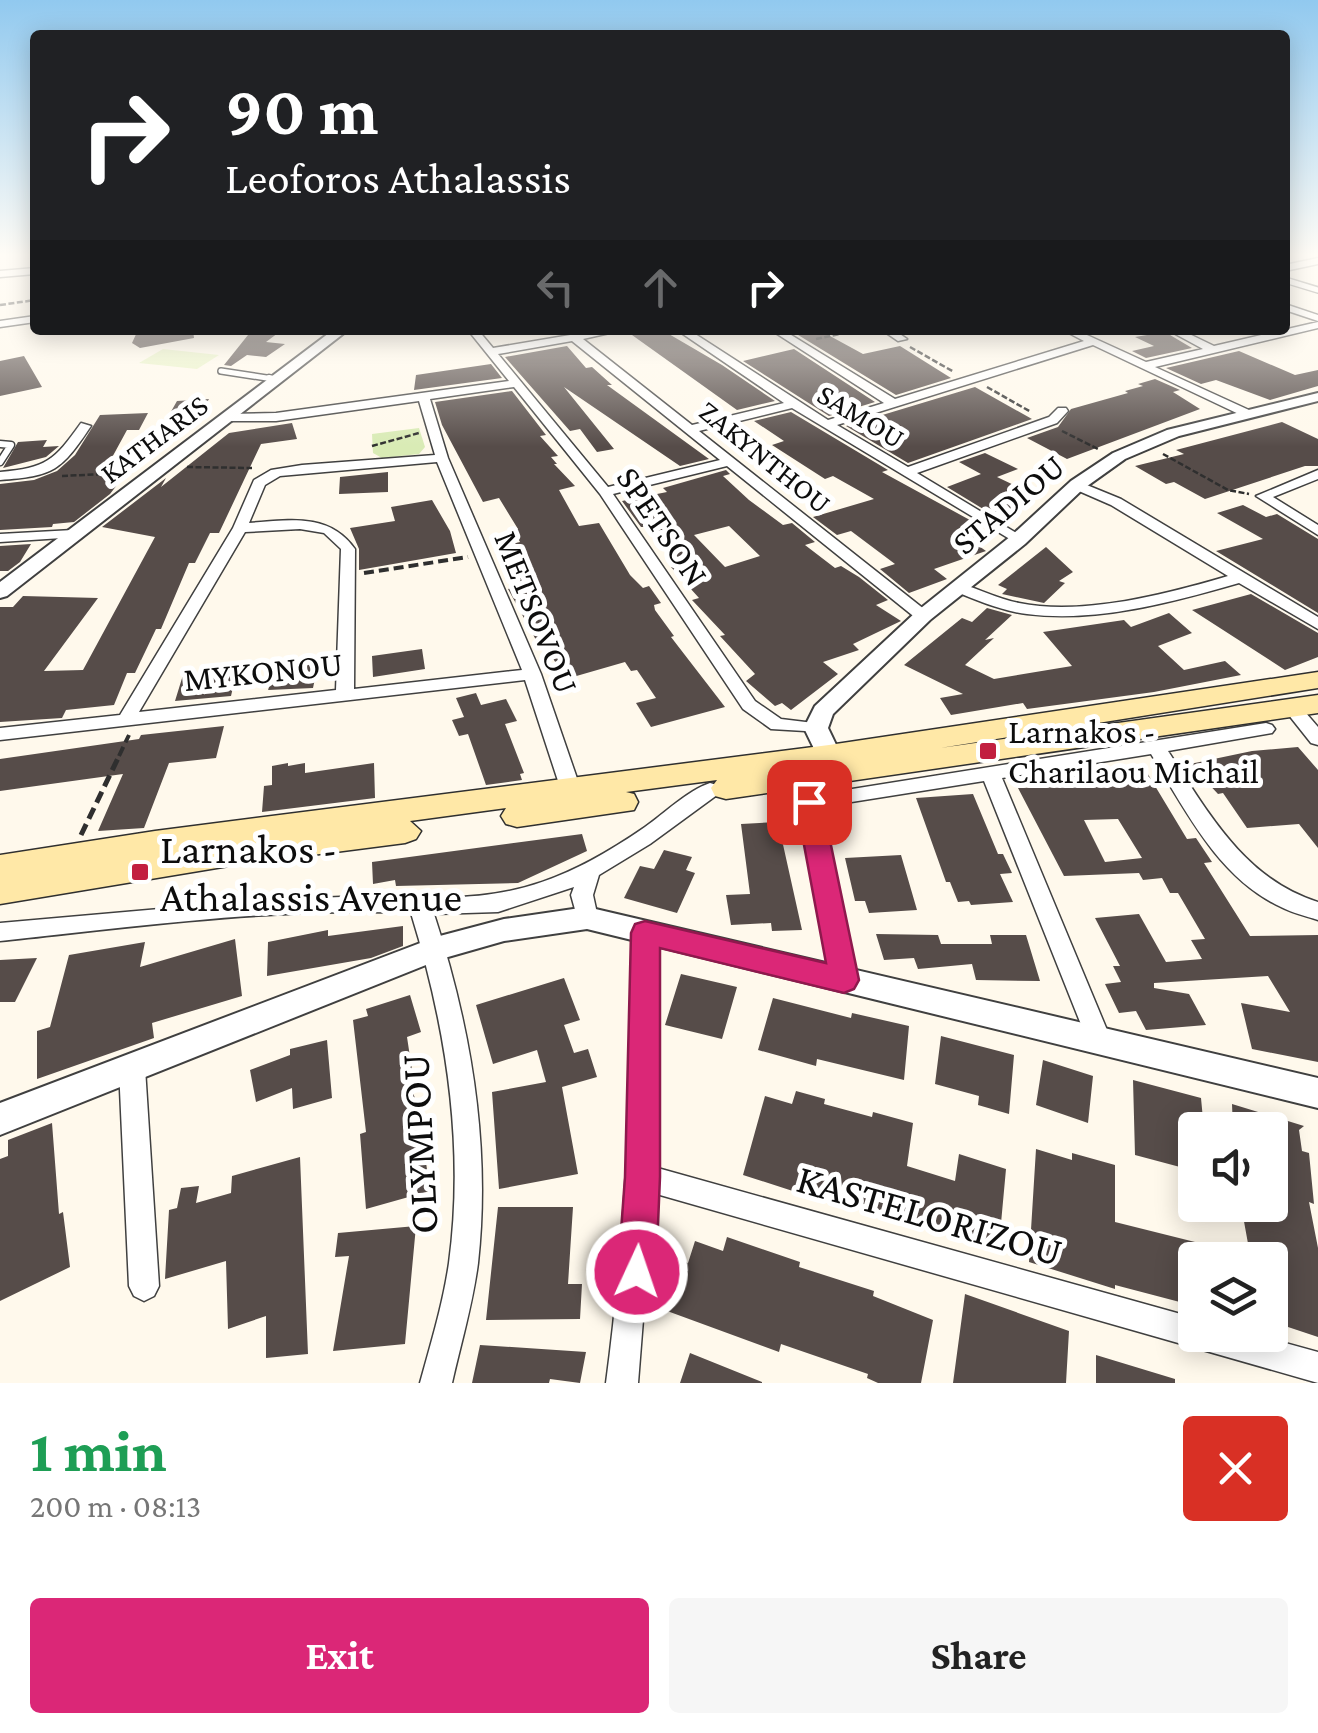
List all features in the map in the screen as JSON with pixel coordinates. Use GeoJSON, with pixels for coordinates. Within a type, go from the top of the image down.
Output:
{"type":"FeatureCollection","features":[{"type":"Feature","properties":{"kind":"main road"},"geometry":{"type":"LineString","coordinates":[[0,868],[571,790],[823,742],[1318,680]]}},
{"type":"Feature","properties":{"kind":"main road"},"geometry":{"type":"LineString","coordinates":[[0,892],[235,853],[1305,706]]}},
{"type":"Feature","properties":{"kind":"street"},"geometry":{"type":"LineString","coordinates":[[0,324],[30,320]]}},
{"type":"Feature","properties":{"kind":"street"},"geometry":{"type":"LineString","coordinates":[[1290,329],[1318,322]]}},
{"type":"Feature","properties":{"kind":"street","name":"KATHARIS"},"geometry":{"type":"LineString","coordinates":[[0,592],[334,335]]}},
{"type":"Feature","properties":{"kind":"street","name":"SPETSON"},"geometry":{"type":"LineString","coordinates":[[477,335],[604,492],[749,704],[777,725],[823,742]]}},
{"type":"Feature","properties":{"kind":"street"},"geometry":{"type":"LineString","coordinates":[[490,352],[591,335]]}},
{"type":"Feature","properties":{"kind":"street","name":"SAMOU"},"geometry":{"type":"LineString","coordinates":[[690,335],[794,404],[1018,540]]}},
{"type":"Feature","properties":{"kind":"street"},"geometry":{"type":"LineString","coordinates":[[784,335],[893,403]]}},
{"type":"Feature","properties":{"kind":"street"},"geometry":{"type":"LineString","coordinates":[[1078,335],[1244,413]]}},
{"type":"Feature","properties":{"kind":"street"},"geometry":{"type":"LineString","coordinates":[[1183,335],[1213,350]]}},
{"type":"Feature","properties":{"kind":"street"},"geometry":{"type":"LineString","coordinates":[[1144,366],[1269,335]]}},
{"type":"Feature","properties":{"kind":"street","name":"ZAKYNTHOU"},"geometry":{"type":"LineString","coordinates":[[575,338],[923,616]]}},
{"type":"Feature","properties":{"kind":"street"},"geometry":{"type":"LineString","coordinates":[[827,424],[1093,342]]}},
{"type":"Feature","properties":{"kind":"street"},"geometry":{"type":"LineString","coordinates":[[230,417],[276,417],[514,384]]}},
{"type":"Feature","properties":{"kind":"street","name":"STADIOU"},"geometry":{"type":"LineString","coordinates":[[823,742],[823,712],[923,616],[1018,540],[1077,485],[1143,443],[1244,413],[1318,397]]}},
{"type":"Feature","properties":{"kind":"street","name":"METSOVOU"},"geometry":{"type":"LineString","coordinates":[[424,398],[442,458],[532,674],[571,790]]}},
{"type":"Feature","properties":{"kind":"street"},"geometry":{"type":"LineString","coordinates":[[691,429],[794,404]]}},
{"type":"Feature","properties":{"kind":"street"},"geometry":{"type":"LineString","coordinates":[[907,472],[1046,422],[1062,411]]}},
{"type":"Feature","properties":{"kind":"street"},"geometry":{"type":"LineString","coordinates":[[0,476],[44,473],[60,462],[84,426]]}},
{"type":"Feature","properties":{"kind":"street"},"geometry":{"type":"LineString","coordinates":[[133,718],[240,528],[259,483],[276,473],[442,458]]}},
{"type":"Feature","properties":{"kind":"street"},"geometry":{"type":"LineString","coordinates":[[604,492],[730,462]]}},
{"type":"Feature","properties":{"kind":"street"},"geometry":{"type":"LineString","coordinates":[[1264,496],[1315,478]]}},
{"type":"Feature","properties":{"kind":"street"},"geometry":{"type":"LineString","coordinates":[[1077,485],[1116,502],[1318,624]]}},
{"type":"Feature","properties":{"kind":"street"},"geometry":{"type":"LineString","coordinates":[[1264,496],[1318,531]]}},
{"type":"Feature","properties":{"kind":"street"},"geometry":{"type":"LineString","coordinates":[[240,528],[306,526],[330,530],[343,538],[348,549],[345,696]]}},
{"type":"Feature","properties":{"kind":"street"},"geometry":{"type":"LineString","coordinates":[[0,538],[73,534]]}},
{"type":"Feature","properties":{"kind":"street"},"geometry":{"type":"LineString","coordinates":[[959,588],[1003,604],[1048,609],[1169,597],[1240,578]]}},
{"type":"Feature","properties":{"kind":"street","name":"MYKONOU"},"geometry":{"type":"LineString","coordinates":[[0,734],[532,674]]}},
{"type":"Feature","properties":{"kind":"street"},"geometry":{"type":"LineString","coordinates":[[1305,706],[1318,738]]}},
{"type":"Feature","properties":{"kind":"street"},"geometry":{"type":"LineString","coordinates":[[844,980],[809,802],[1266,729]]}},
{"type":"Feature","properties":{"kind":"street"},"geometry":{"type":"LineString","coordinates":[[1157,749],[1247,877],[1271,896],[1318,911]]}},
{"type":"Feature","properties":{"kind":"street"},"geometry":{"type":"LineString","coordinates":[[991,774],[1100,1042]]}},
{"type":"Feature","properties":{"kind":"street"},"geometry":{"type":"LineString","coordinates":[[0,932],[351,904],[420,902],[454,907],[516,900],[588,872],[672,820],[710,790]]}},
{"type":"Feature","properties":{"kind":"street"},"geometry":{"type":"LineString","coordinates":[[588,872],[582,894],[588,918]]}},
{"type":"Feature","properties":{"kind":"street","name":"OLYMPOU"},"geometry":{"type":"LineString","coordinates":[[420,902],[436,950],[465,1111],[467,1152],[463,1261],[436,1383]]}},
{"type":"Feature","properties":{"kind":"street"},"geometry":{"type":"LineString","coordinates":[[0,1119],[436,950],[504,930],[588,918],[1318,1093]]}},
{"type":"Feature","properties":{"kind":"street"},"geometry":{"type":"LineString","coordinates":[[622,1383],[637,1272],[642,1177],[645,933]]}},
{"type":"Feature","properties":{"kind":"street"},"geometry":{"type":"LineString","coordinates":[[132,1068],[144,1286]]}},
{"type":"Feature","properties":{"kind":"street","name":"KASTELORIZOU"},"geometry":{"type":"LineString","coordinates":[[642,1177],[1178,1328]]}},
{"type":"Feature","properties":{"kind":"street","name":"KASTELORIZOU"},"geometry":{"type":"LineString","coordinates":[[1262,1352],[1318,1368]]}},
{"type":"Feature","properties":{"kind":"lane"},"geometry":{"type":"LineString","coordinates":[[221,371],[273,379]]}},
{"type":"Feature","properties":{"kind":"lane"},"geometry":{"type":"LineString","coordinates":[[0,444],[11,445],[0,462]]}},
{"type":"Feature","properties":{"kind":"path"},"geometry":{"type":"LineString","coordinates":[[796,343],[834,335]]}},
{"type":"Feature","properties":{"kind":"path"},"geometry":{"type":"LineString","coordinates":[[898,335],[1046,422],[1116,458]]}},
{"type":"Feature","properties":{"kind":"path"},"geometry":{"type":"LineString","coordinates":[[372,446],[386,445],[400,435],[434,431]]}},
{"type":"Feature","properties":{"kind":"path"},"geometry":{"type":"LineString","coordinates":[[1143,443],[1228,490],[1264,496]]}},
{"type":"Feature","properties":{"kind":"path"},"geometry":{"type":"LineString","coordinates":[[44,473],[49,477],[160,469],[269,468],[276,473]]}},
{"type":"Feature","properties":{"kind":"path"},"geometry":{"type":"LineString","coordinates":[[347,576],[482,555]]}},
{"type":"Feature","properties":{"kind":"path"},"geometry":{"type":"LineString","coordinates":[[71,857],[133,718]]}},
{"type":"Feature","properties":{"kind":"green space"},"geometry":{"type":"Polygon","coordinates":[[[163,349],[219,355],[197,369],[139,363],[163,349]]]}},
{"type":"Feature","properties":{"kind":"green space"},"geometry":{"type":"Polygon","coordinates":[[[419,428],[425,447],[419,454],[382,458],[373,453],[372,434],[419,428]]]}},
{"type":"Feature","properties":{"kind":"building"},"geometry":{"type":"Polygon","coordinates":[[[136,335],[194,338],[140,348],[132,343],[136,335]]]}},
{"type":"Feature","properties":{"kind":"building"},"geometry":{"type":"Polygon","coordinates":[[[248,335],[275,335],[266,342],[285,344],[266,357],[247,355],[231,366],[224,365],[248,335]]]}},
{"type":"Feature","properties":{"kind":"building"},"geometry":{"type":"Polygon","coordinates":[[[632,335],[671,335],[775,401],[737,410],[632,335]]]}},
{"type":"Feature","properties":{"kind":"building"},"geometry":{"type":"Polygon","coordinates":[[[798,335],[828,335],[863,354],[900,346],[951,378],[896,395],[798,335]]]}},
{"type":"Feature","properties":{"kind":"building"},"geometry":{"type":"Polygon","coordinates":[[[1170,335],[1192,348],[1146,358],[1132,351],[1154,346],[1135,337],[1170,335]]]}},
{"type":"Feature","properties":{"kind":"building"},"geometry":{"type":"Polygon","coordinates":[[[567,346],[586,368],[592,367],[612,385],[607,385],[709,459],[680,466],[564,387],[614,449],[597,452],[580,429],[570,431],[505,357],[567,346]]]}},
{"type":"Feature","properties":{"kind":"building"},"geometry":{"type":"Polygon","coordinates":[[[794,349],[875,402],[829,416],[743,361],[794,349]]]}},
{"type":"Feature","properties":{"kind":"building"},"geometry":{"type":"Polygon","coordinates":[[[1239,351],[1295,375],[1318,370],[1318,386],[1270,400],[1216,380],[1201,384],[1166,368],[1239,351]]]}},
{"type":"Feature","properties":{"kind":"building"},"geometry":{"type":"Polygon","coordinates":[[[24,356],[42,387],[0,396],[0,361],[24,356]]]}},
{"type":"Feature","properties":{"kind":"building"},"geometry":{"type":"Polygon","coordinates":[[[491,364],[502,378],[414,390],[416,375],[491,364]]]}},
{"type":"Feature","properties":{"kind":"building"},"geometry":{"type":"Polygon","coordinates":[[[1155,379],[1180,390],[1173,392],[1200,409],[1067,459],[1027,438],[1058,427],[1071,409],[1128,393],[1125,391],[1155,379]]]}},
{"type":"Feature","properties":{"kind":"building"},"geometry":{"type":"Polygon","coordinates":[[[975,387],[1032,419],[908,463],[846,426],[975,387]]]}},
{"type":"Feature","properties":{"kind":"building"},"geometry":{"type":"Polygon","coordinates":[[[512,391],[546,435],[540,436],[558,456],[551,457],[554,464],[575,486],[559,490],[579,526],[599,523],[630,575],[643,588],[649,586],[661,603],[654,605],[655,610],[674,636],[671,637],[725,707],[651,727],[636,703],[656,698],[637,670],[631,671],[625,662],[566,679],[540,638],[536,640],[508,589],[522,586],[502,546],[520,542],[514,530],[518,529],[499,498],[483,502],[442,425],[435,402],[512,391]]]}},
{"type":"Feature","properties":{"kind":"building"},"geometry":{"type":"Polygon","coordinates":[[[209,399],[196,422],[164,424],[177,401],[209,399]]]}},
{"type":"Feature","properties":{"kind":"building"},"geometry":{"type":"Polygon","coordinates":[[[791,412],[888,470],[882,472],[979,525],[968,530],[986,541],[976,544],[986,551],[934,569],[947,579],[909,593],[880,569],[895,564],[851,531],[837,535],[813,517],[874,499],[833,476],[825,479],[772,445],[784,441],[754,421],[791,412]]]}},
{"type":"Feature","properties":{"kind":"building"},"geometry":{"type":"Polygon","coordinates":[[[148,413],[139,430],[127,430],[109,463],[134,463],[110,494],[74,522],[0,530],[0,484],[34,480],[57,471],[75,455],[100,415],[148,413]]]}},
{"type":"Feature","properties":{"kind":"building"},"geometry":{"type":"Polygon","coordinates":[[[1282,422],[1318,439],[1318,466],[1305,466],[1205,499],[1174,482],[1166,484],[1135,466],[1184,454],[1176,450],[1282,422]]]}},
{"type":"Feature","properties":{"kind":"building"},"geometry":{"type":"Polygon","coordinates":[[[292,423],[297,439],[261,444],[219,533],[210,533],[195,563],[189,563],[161,629],[156,629],[135,673],[127,673],[114,705],[66,710],[62,718],[0,722],[0,607],[13,607],[23,596],[98,598],[44,671],[83,670],[155,537],[102,527],[229,433],[292,423]]]}},
{"type":"Feature","properties":{"kind":"building"},"geometry":{"type":"Polygon","coordinates":[[[47,440],[43,447],[59,446],[46,457],[3,468],[18,442],[47,440]]]}},
{"type":"Feature","properties":{"kind":"building"},"geometry":{"type":"Polygon","coordinates":[[[985,453],[1018,469],[997,477],[1031,493],[1014,501],[1026,507],[998,518],[947,487],[981,474],[959,462],[985,453]]]}},
{"type":"Feature","properties":{"kind":"building"},"geometry":{"type":"Polygon","coordinates":[[[726,470],[730,474],[723,476],[749,500],[783,525],[792,523],[815,542],[805,545],[835,568],[841,566],[859,577],[888,600],[876,605],[901,621],[853,644],[859,650],[823,662],[838,674],[791,710],[782,703],[775,706],[746,681],[755,674],[692,600],[699,598],[671,567],[677,565],[622,501],[667,492],[663,488],[726,470]],[[729,526],[694,535],[725,567],[760,556],[729,526]]]}},
{"type":"Feature","properties":{"kind":"building"},"geometry":{"type":"Polygon","coordinates":[[[388,472],[388,492],[339,494],[340,477],[388,472]]]}},
{"type":"Feature","properties":{"kind":"building"},"geometry":{"type":"Polygon","coordinates":[[[432,500],[450,531],[456,553],[359,570],[359,549],[350,528],[395,521],[391,507],[432,500]]]}},
{"type":"Feature","properties":{"kind":"building"},"geometry":{"type":"Polygon","coordinates":[[[1243,505],[1266,517],[1277,514],[1318,539],[1318,613],[1216,551],[1263,539],[1217,513],[1243,505]]]}},
{"type":"Feature","properties":{"kind":"building"},"geometry":{"type":"Polygon","coordinates":[[[31,544],[20,562],[8,571],[0,571],[0,546],[31,544]]]}},
{"type":"Feature","properties":{"kind":"building"},"geometry":{"type":"Polygon","coordinates":[[[1046,547],[1073,572],[1059,581],[1065,583],[1044,603],[1002,594],[1007,589],[998,585],[1046,547]]]}},
{"type":"Feature","properties":{"kind":"building"},"geometry":{"type":"Polygon","coordinates":[[[1251,594],[1318,633],[1318,657],[1285,670],[1192,610],[1251,594]]]}},
{"type":"Feature","properties":{"kind":"building"},"geometry":{"type":"Polygon","coordinates":[[[987,608],[1012,615],[965,665],[994,679],[1072,666],[1043,632],[1124,620],[1131,627],[1169,613],[1192,633],[1158,646],[1184,670],[1225,661],[1241,675],[1154,692],[1027,709],[1023,703],[951,715],[940,698],[963,694],[904,665],[962,618],[972,622],[987,608]]]}},
{"type":"Feature","properties":{"kind":"building"},"geometry":{"type":"Polygon","coordinates":[[[422,649],[425,669],[373,677],[372,656],[422,649]]]}},
{"type":"Feature","properties":{"kind":"building"},"geometry":{"type":"Polygon","coordinates":[[[318,664],[313,688],[268,690],[276,666],[318,664]]]}},
{"type":"Feature","properties":{"kind":"building"},"geometry":{"type":"Polygon","coordinates":[[[237,670],[231,696],[175,701],[183,675],[237,670]]]}},
{"type":"Feature","properties":{"kind":"building"},"geometry":{"type":"Polygon","coordinates":[[[476,693],[481,705],[506,699],[517,721],[505,724],[524,773],[520,774],[522,780],[486,785],[468,734],[459,736],[452,720],[464,717],[456,698],[476,693]]]}},
{"type":"Feature","properties":{"kind":"building"},"geometry":{"type":"Polygon","coordinates":[[[224,726],[216,758],[169,763],[144,828],[98,831],[123,774],[0,791],[0,759],[139,739],[141,735],[224,726]]]}},
{"type":"Feature","properties":{"kind":"building"},"geometry":{"type":"Polygon","coordinates":[[[1298,747],[1318,770],[1318,848],[1299,824],[1247,828],[1223,793],[1218,794],[1190,764],[1252,751],[1298,747]]]}},
{"type":"Feature","properties":{"kind":"building"},"geometry":{"type":"Polygon","coordinates":[[[305,763],[305,773],[374,763],[375,798],[262,812],[264,786],[272,785],[272,766],[305,763]]]}},
{"type":"Feature","properties":{"kind":"building"},"geometry":{"type":"Polygon","coordinates":[[[1143,766],[1187,839],[1196,838],[1212,862],[1204,863],[1250,936],[1318,935],[1318,1062],[1252,1049],[1241,1003],[1290,1012],[1268,976],[1154,983],[1154,988],[1189,994],[1206,1025],[1146,1030],[1136,1011],[1119,1013],[1105,984],[1121,982],[1113,966],[1120,966],[1095,918],[1139,914],[1166,962],[1202,959],[1191,940],[1205,939],[1178,893],[1170,893],[1162,878],[1143,880],[1139,873],[1064,876],[1018,788],[1058,787],[1052,774],[1143,766]],[[1118,819],[1084,820],[1105,862],[1142,858],[1118,819]]]}},
{"type":"Feature","properties":{"kind":"building"},"geometry":{"type":"Polygon","coordinates":[[[973,794],[998,854],[1003,854],[1012,873],[1000,874],[1013,902],[958,902],[950,882],[946,882],[916,798],[973,794]]]}},
{"type":"Feature","properties":{"kind":"building"},"geometry":{"type":"Polygon","coordinates":[[[778,822],[802,930],[772,931],[771,923],[731,925],[726,895],[750,894],[741,824],[778,822]]]}},
{"type":"Feature","properties":{"kind":"building"},"geometry":{"type":"Polygon","coordinates":[[[582,834],[587,851],[518,883],[396,886],[395,880],[373,884],[372,862],[582,834]]]}},
{"type":"Feature","properties":{"kind":"building"},"geometry":{"type":"Polygon","coordinates":[[[664,850],[692,857],[686,870],[695,873],[677,913],[624,898],[640,866],[654,869],[664,850]]]}},
{"type":"Feature","properties":{"kind":"building"},"geometry":{"type":"Polygon","coordinates":[[[901,855],[917,910],[869,913],[865,901],[855,901],[845,858],[901,855]]]}},
{"type":"Feature","properties":{"kind":"building"},"geometry":{"type":"Polygon","coordinates":[[[403,926],[403,946],[371,958],[267,976],[268,942],[328,930],[328,936],[403,926]]]}},
{"type":"Feature","properties":{"kind":"building"},"geometry":{"type":"Polygon","coordinates":[[[876,934],[938,935],[941,944],[992,944],[990,935],[1026,935],[1040,981],[976,980],[972,964],[918,969],[914,958],[884,960],[876,934]]]}},
{"type":"Feature","properties":{"kind":"building"},"geometry":{"type":"Polygon","coordinates":[[[235,939],[242,996],[152,1023],[154,1038],[37,1079],[37,1031],[50,1027],[69,955],[145,942],[140,967],[235,939]]]}},
{"type":"Feature","properties":{"kind":"building"},"geometry":{"type":"Polygon","coordinates":[[[37,958],[15,1002],[0,1002],[0,960],[37,958]]]}},
{"type":"Feature","properties":{"kind":"building"},"geometry":{"type":"Polygon","coordinates":[[[681,974],[737,987],[722,1039],[665,1025],[681,974]]]}},
{"type":"Feature","properties":{"kind":"building"},"geometry":{"type":"Polygon","coordinates":[[[564,978],[580,1020],[564,1025],[574,1053],[588,1049],[597,1077],[562,1087],[578,1174],[499,1189],[492,1092],[546,1082],[537,1050],[493,1064],[476,1005],[564,978]]]}},
{"type":"Feature","properties":{"kind":"building"},"geometry":{"type":"Polygon","coordinates":[[[410,995],[421,1032],[407,1037],[415,1090],[412,1091],[418,1105],[430,1191],[366,1209],[360,1134],[366,1132],[353,1020],[368,1016],[366,1009],[410,995]]]}},
{"type":"Feature","properties":{"kind":"building"},"geometry":{"type":"Polygon","coordinates":[[[773,998],[851,1018],[852,1013],[909,1026],[904,1080],[817,1059],[816,1066],[758,1050],[773,998]]]}},
{"type":"Feature","properties":{"kind":"building"},"geometry":{"type":"Polygon","coordinates":[[[941,1036],[1014,1055],[1009,1114],[978,1105],[979,1096],[935,1084],[941,1036]]]}},
{"type":"Feature","properties":{"kind":"building"},"geometry":{"type":"Polygon","coordinates":[[[327,1040],[332,1098],[293,1109],[292,1088],[256,1102],[250,1070],[290,1055],[290,1049],[327,1040]]]}},
{"type":"Feature","properties":{"kind":"building"},"geometry":{"type":"Polygon","coordinates":[[[1043,1060],[1093,1076],[1088,1123],[1036,1105],[1043,1060]]]}},
{"type":"Feature","properties":{"kind":"building"},"geometry":{"type":"Polygon","coordinates":[[[1133,1080],[1201,1098],[1202,1112],[1178,1112],[1178,1166],[1135,1155],[1133,1080]]]}},
{"type":"Feature","properties":{"kind":"building"},"geometry":{"type":"Polygon","coordinates":[[[796,1091],[825,1099],[824,1104],[913,1123],[907,1166],[955,1181],[959,1154],[1006,1169],[999,1245],[901,1214],[900,1218],[803,1189],[802,1194],[743,1175],[765,1096],[792,1104],[796,1091]]]}},
{"type":"Feature","properties":{"kind":"building"},"geometry":{"type":"Polygon","coordinates":[[[1232,1104],[1258,1112],[1232,1112],[1232,1104]]]}},
{"type":"Feature","properties":{"kind":"building"},"geometry":{"type":"Polygon","coordinates":[[[1288,1121],[1304,1126],[1299,1130],[1302,1151],[1309,1153],[1314,1204],[1309,1202],[1318,1248],[1318,1337],[1288,1327],[1288,1242],[1248,1242],[1244,1222],[1288,1222],[1288,1121]]]}},
{"type":"Feature","properties":{"kind":"building"},"geometry":{"type":"Polygon","coordinates":[[[52,1123],[59,1214],[63,1212],[70,1267],[0,1301],[0,1159],[8,1156],[8,1140],[52,1123]]]}},
{"type":"Feature","properties":{"kind":"building"},"geometry":{"type":"Polygon","coordinates":[[[1036,1149],[1072,1160],[1072,1153],[1115,1165],[1115,1222],[1195,1242],[1178,1242],[1178,1302],[1115,1285],[1115,1289],[1029,1262],[1036,1149]]]}},
{"type":"Feature","properties":{"kind":"building"},"geometry":{"type":"Polygon","coordinates":[[[300,1157],[308,1354],[266,1358],[266,1316],[228,1329],[226,1261],[165,1279],[169,1210],[177,1208],[181,1188],[199,1186],[196,1203],[231,1193],[232,1176],[300,1157]]]}},
{"type":"Feature","properties":{"kind":"building"},"geometry":{"type":"Polygon","coordinates":[[[498,1207],[573,1207],[568,1284],[582,1284],[580,1319],[486,1320],[498,1207]]]}},
{"type":"Feature","properties":{"kind":"building"},"geometry":{"type":"Polygon","coordinates":[[[416,1226],[405,1344],[333,1351],[349,1256],[335,1257],[338,1233],[416,1226]]]}},
{"type":"Feature","properties":{"kind":"building"},"geometry":{"type":"Polygon","coordinates":[[[727,1237],[800,1262],[799,1267],[874,1291],[873,1296],[933,1320],[921,1383],[878,1383],[867,1378],[868,1374],[781,1344],[779,1352],[659,1308],[675,1258],[688,1263],[695,1241],[723,1251],[727,1237]]]}},
{"type":"Feature","properties":{"kind":"building"},"geometry":{"type":"Polygon","coordinates":[[[965,1294],[1069,1331],[1066,1383],[953,1383],[965,1294]]]}},
{"type":"Feature","properties":{"kind":"building"},"geometry":{"type":"Polygon","coordinates":[[[480,1345],[586,1352],[580,1383],[550,1379],[549,1383],[472,1383],[480,1345]]]}},
{"type":"Feature","properties":{"kind":"building"},"geometry":{"type":"Polygon","coordinates":[[[690,1353],[762,1382],[762,1383],[680,1383],[690,1353]]]}},
{"type":"Feature","properties":{"kind":"building"},"geometry":{"type":"Polygon","coordinates":[[[1096,1355],[1175,1379],[1175,1383],[1096,1383],[1096,1355]]]}},
{"type":"Feature","properties":{"kind":"place","name":"Larnakos - Charilaou Michail"},"geometry":{"type":"Point","coordinates":[988,751]}},
{"type":"Feature","properties":{"kind":"place","name":"Larnakos - Athalassis Avenue"},"geometry":{"type":"Point","coordinates":[140,872]}},
{"type":"Feature","properties":{"kind":"route"},"geometry":{"type":"LineString","coordinates":[[637,1272],[645,933],[844,980],[809,802]]}}]}
